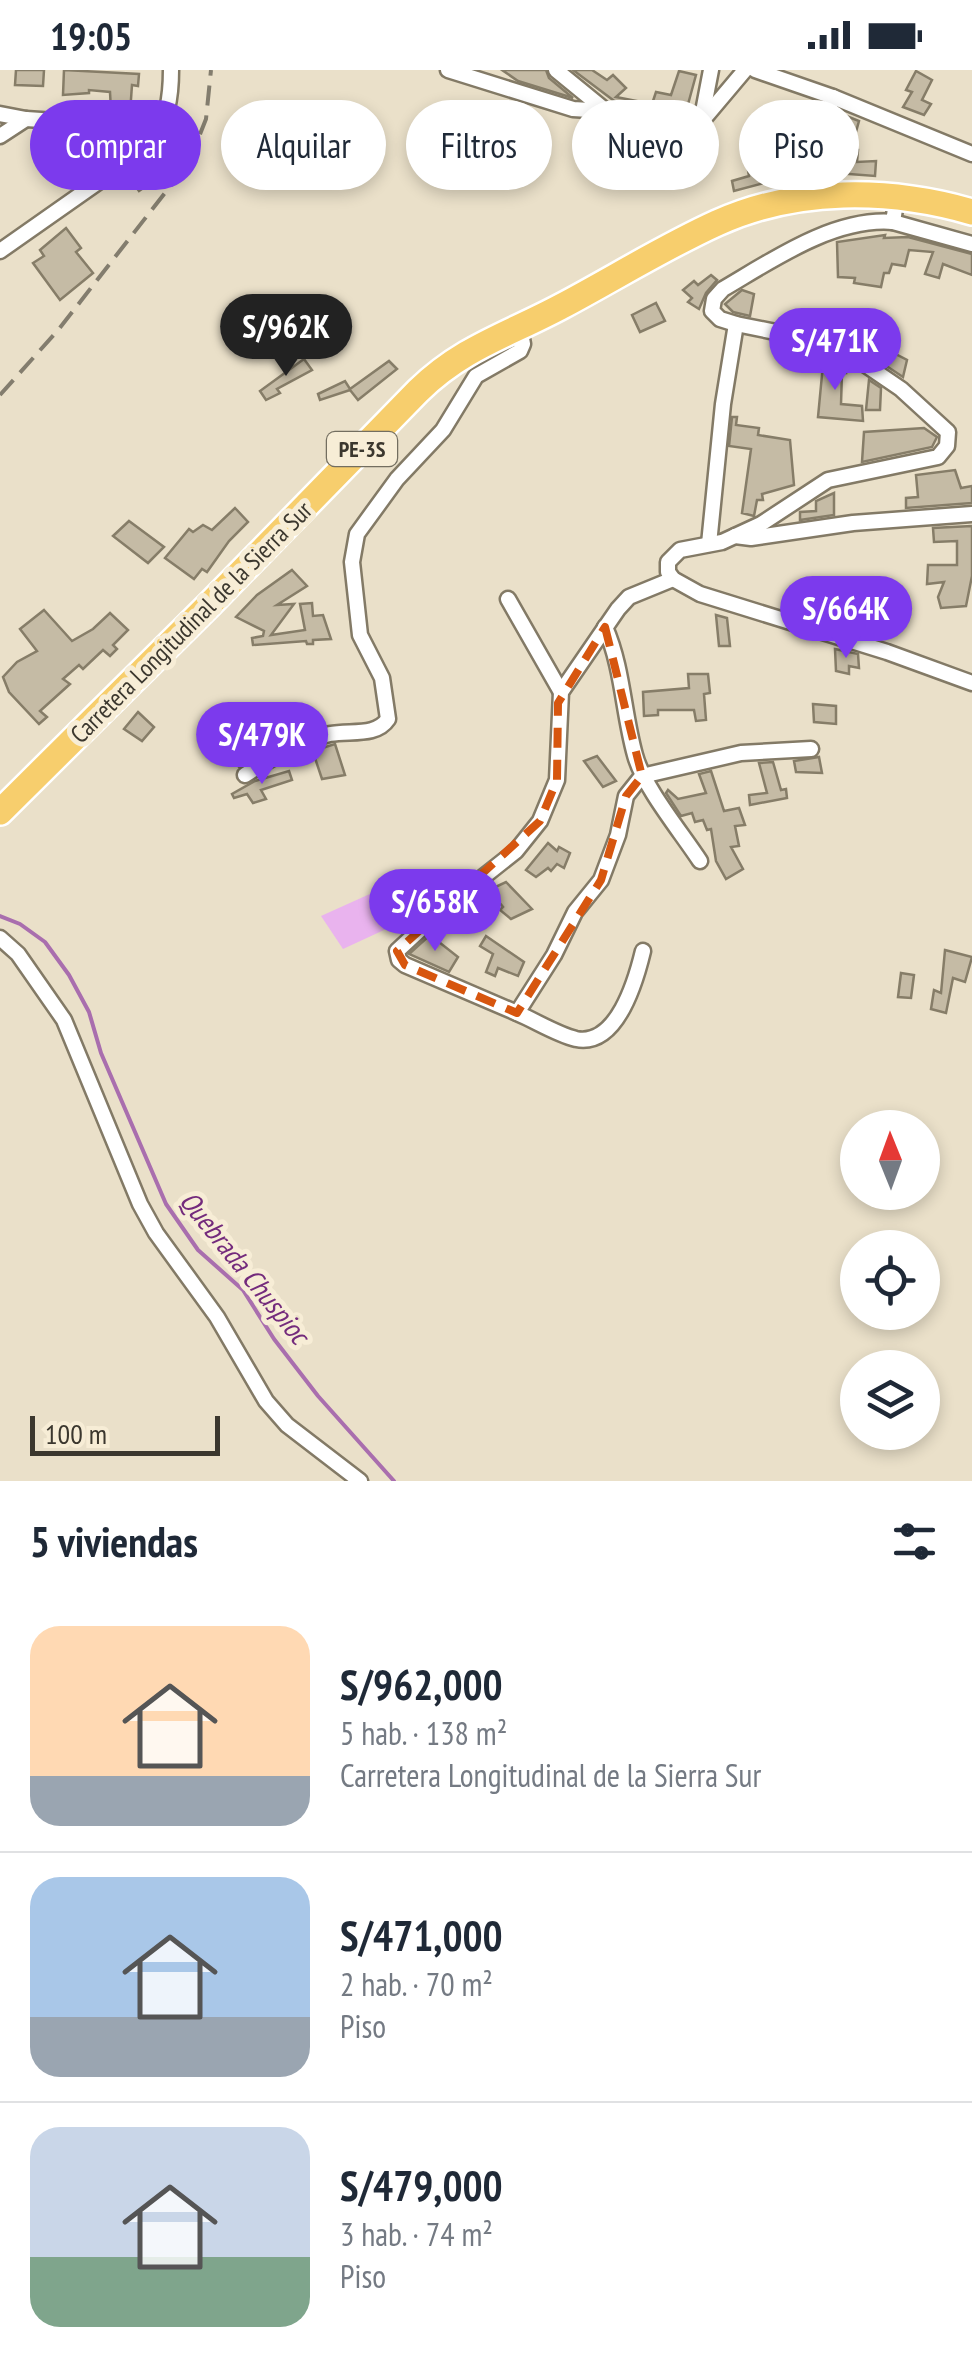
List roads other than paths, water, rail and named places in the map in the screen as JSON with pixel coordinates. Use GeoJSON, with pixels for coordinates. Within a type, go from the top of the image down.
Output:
{"type":"FeatureCollection","features":[{"type":"Feature","properties":{"kind":"highway","name":"Carretera Longitudinal de la Sierra Sur"},"geometry":{"type":"LineString","coordinates":[[0,812],[440,370],[467,350],[520,328],[717,223],[801,200],[824,196],[895,209],[972,212]]}},
{"type":"Feature","properties":{"kind":"street"},"geometry":{"type":"LineString","coordinates":[[170,100],[172,70]]}},
{"type":"Feature","properties":{"kind":"street"},"geometry":{"type":"LineString","coordinates":[[448,70],[572,110]]}},
{"type":"Feature","properties":{"kind":"street"},"geometry":{"type":"LineString","coordinates":[[556,70],[593,100]]}},
{"type":"Feature","properties":{"kind":"street"},"geometry":{"type":"LineString","coordinates":[[705,100],[711,70]]}},
{"type":"Feature","properties":{"kind":"street"},"geometry":{"type":"LineString","coordinates":[[719,101],[745,70]]}},
{"type":"Feature","properties":{"kind":"street"},"geometry":{"type":"LineString","coordinates":[[755,70],[972,154]]}},
{"type":"Feature","properties":{"kind":"street"},"geometry":{"type":"LineString","coordinates":[[801,200],[833,97]]}},
{"type":"Feature","properties":{"kind":"street"},"geometry":{"type":"LineString","coordinates":[[0,114],[30,119]]}},
{"type":"Feature","properties":{"kind":"street"},"geometry":{"type":"LineString","coordinates":[[0,136],[26,119]]}},
{"type":"Feature","properties":{"kind":"street"},"geometry":{"type":"LineString","coordinates":[[0,252],[89,190]]}},
{"type":"Feature","properties":{"kind":"street"},"geometry":{"type":"LineString","coordinates":[[972,244],[895,209],[880,221],[831,232],[722,290],[714,299],[712,310],[720,319],[835,344],[901,388],[948,432],[948,446],[938,458],[828,480],[761,524],[710,544],[680,550],[668,562],[673,579],[700,594],[870,646],[972,683]]}},
{"type":"Feature","properties":{"kind":"street"},"geometry":{"type":"LineString","coordinates":[[710,544],[723,404],[736,324]]}},
{"type":"Feature","properties":{"kind":"street"},"geometry":{"type":"LineString","coordinates":[[245,775],[293,746],[326,735],[369,731],[382,727],[388,719],[382,678],[360,635],[352,562],[356,534],[397,479],[442,430],[476,376],[520,351],[520,328]]}},
{"type":"Feature","properties":{"kind":"street"},"geometry":{"type":"LineString","coordinates":[[734,536],[751,538],[852,523],[972,514]]}},
{"type":"Feature","properties":{"kind":"street"},"geometry":{"type":"LineString","coordinates":[[643,951],[634,989],[608,1030],[592,1039],[577,1039],[405,965],[399,960],[398,951],[439,912],[516,851],[540,821],[557,780],[561,692],[629,597],[673,579]]}},
{"type":"Feature","properties":{"kind":"street"},"geometry":{"type":"LineString","coordinates":[[508,598],[561,692]]}},
{"type":"Feature","properties":{"kind":"street"},"geometry":{"type":"LineString","coordinates":[[605,626],[616,652],[634,755],[642,776],[700,861]]}},
{"type":"Feature","properties":{"kind":"street"},"geometry":{"type":"LineString","coordinates":[[517,1013],[575,912],[602,880],[618,835],[626,796],[642,776],[742,753],[812,749]]}},
{"type":"Feature","properties":{"kind":"street"},"geometry":{"type":"LineString","coordinates":[[0,938],[18,954],[64,1020],[140,1204],[156,1233],[217,1317],[266,1401],[287,1425],[360,1481]]}},
{"type":"Feature","properties":{"kind":"waterway","name":"Quebrada Chuspioc"},"geometry":{"type":"LineString","coordinates":[[0,916],[20,924],[45,942],[69,975],[89,1012],[101,1053],[166,1204],[198,1250],[243,1290],[318,1396],[394,1481]]}},
{"type":"Feature","properties":{"kind":"railway"},"geometry":{"type":"LineString","coordinates":[[0,395],[59,329],[189,162],[206,119],[211,70]]}}]}
